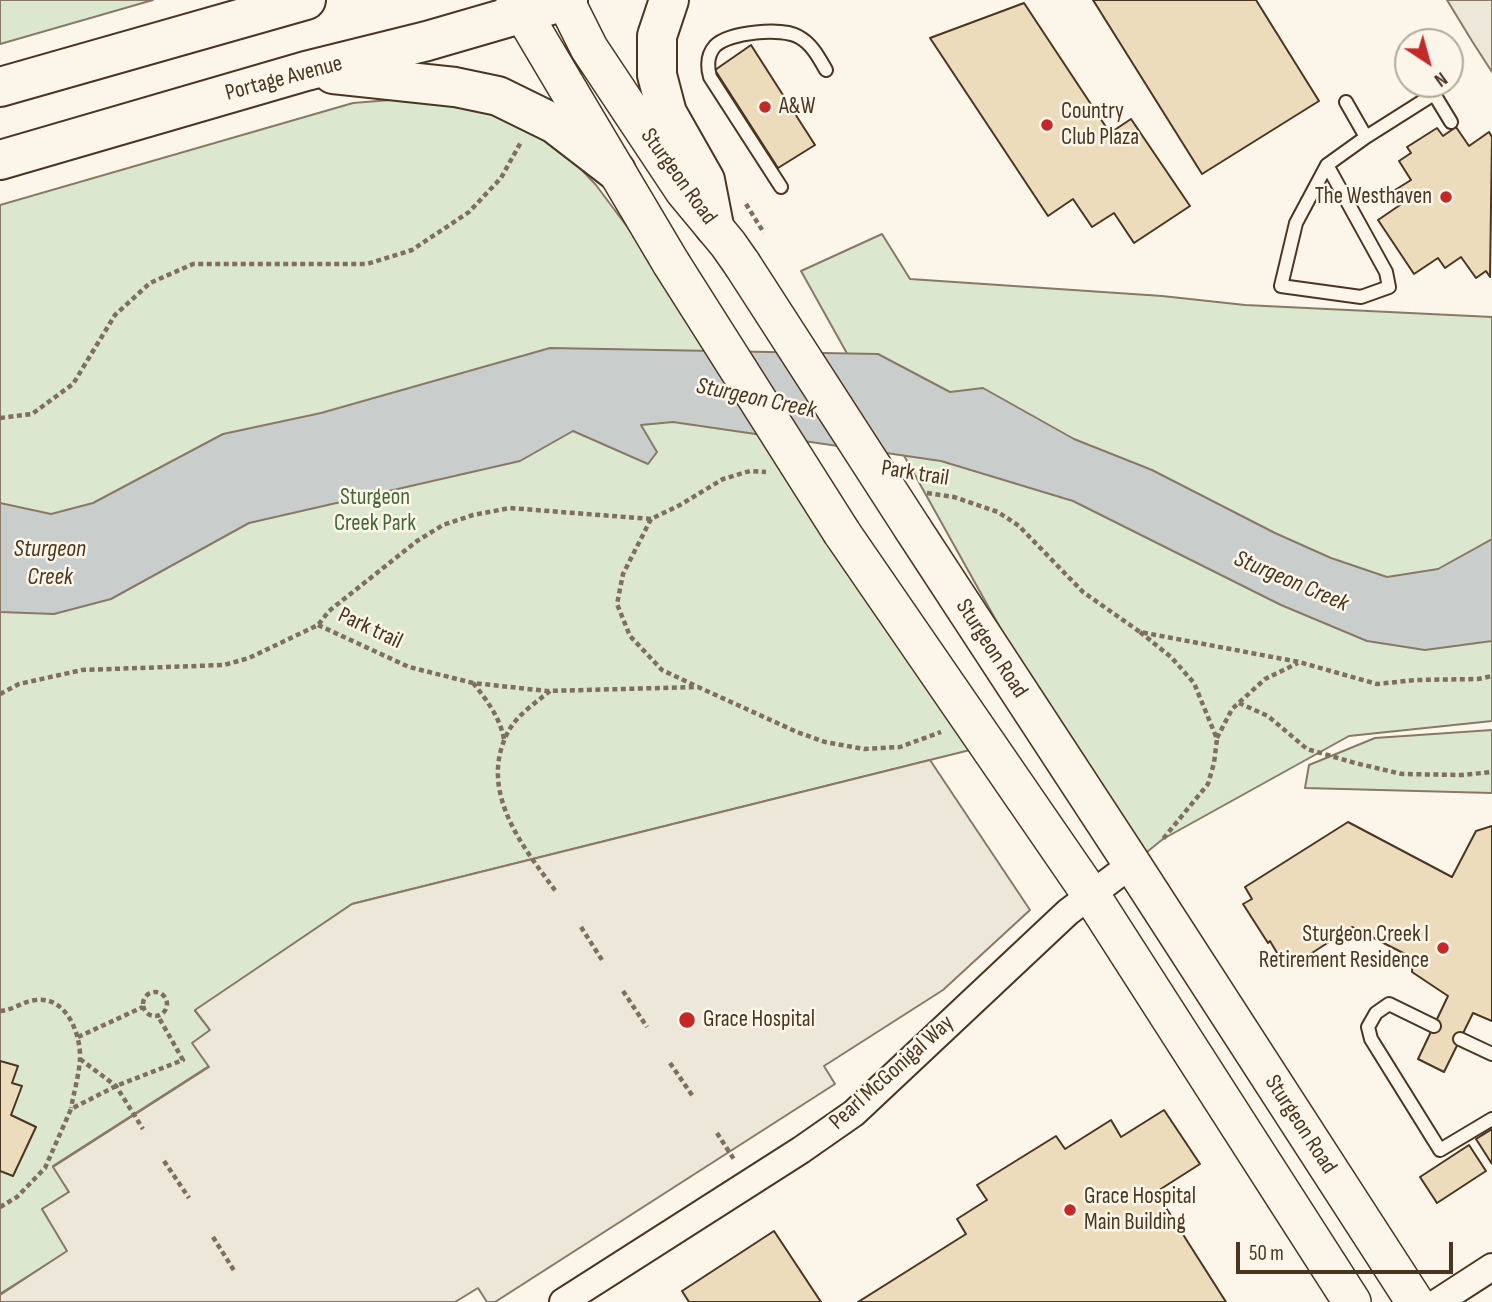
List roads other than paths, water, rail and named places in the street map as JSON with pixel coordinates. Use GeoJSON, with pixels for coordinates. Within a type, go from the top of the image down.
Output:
{"type":"FeatureCollection","features":[{"type":"Feature","properties":{"kind":"highway"},"geometry":{"type":"LineString","coordinates":[[0,87],[306,0]]}},
{"type":"Feature","properties":{"kind":"highway","name":"Portage Avenue"},"geometry":{"type":"LineString","coordinates":[[0,160],[519,7],[566,0]]}},
{"type":"Feature","properties":{"kind":"highway"},"geometry":{"type":"LineString","coordinates":[[669,0],[657,36],[657,75],[667,113],[705,180],[714,226]]}},
{"type":"Feature","properties":{"kind":"highway"},"geometry":{"type":"LineString","coordinates":[[306,71],[455,87],[498,96],[555,124],[616,171]]}},
{"type":"Feature","properties":{"kind":"main road","name":"Sturgeon Road"},"geometry":{"type":"LineString","coordinates":[[566,0],[589,48],[676,180],[742,264],[1415,1302]]}},
{"type":"Feature","properties":{"kind":"main road","name":"Sturgeon Road"},"geometry":{"type":"LineString","coordinates":[[519,7],[671,263],[842,533],[1091,895],[1352,1302]]}},
{"type":"Feature","properties":{"kind":"street","name":"Pearl McGonigal Way"},"geometry":{"type":"LineString","coordinates":[[563,1302],[801,1150],[854,1113],[1068,912],[1132,864]]}},
{"type":"Feature","properties":{"kind":"street"},"geometry":{"type":"LineString","coordinates":[[1438,1302],[1492,1267]]}},
{"type":"Feature","properties":{"kind":"lane"},"geometry":{"type":"LineString","coordinates":[[781,187],[709,77],[707,65],[710,54],[721,42],[766,31],[786,31],[809,44],[826,70]]}},
{"type":"Feature","properties":{"kind":"lane"},"geometry":{"type":"LineString","coordinates":[[1327,165],[1386,272],[1389,288],[1361,297],[1281,286],[1296,223],[1327,165],[1366,137],[1434,94],[1451,121]]}},
{"type":"Feature","properties":{"kind":"lane"},"geometry":{"type":"LineString","coordinates":[[1346,102],[1366,137]]}},
{"type":"Feature","properties":{"kind":"lane"},"geometry":{"type":"LineString","coordinates":[[1434,1026],[1389,1004],[1376,1013],[1368,1027],[1371,1039],[1440,1150],[1492,1119]]}},
{"type":"Feature","properties":{"kind":"lane"},"geometry":{"type":"LineString","coordinates":[[1461,1039],[1492,1054]]}},
{"type":"Feature","properties":{"kind":"water","name":"Sturgeon Creek"},"geometry":{"type":"Polygon","coordinates":[[[550,348],[878,354],[950,392],[983,388],[1074,439],[1152,470],[1275,533],[1331,558],[1387,577],[1438,569],[1492,539],[1492,641],[1425,650],[1367,641],[1281,605],[1073,501],[941,461],[673,422],[641,425],[657,452],[648,464],[573,431],[520,461],[249,523],[111,599],[54,614],[0,612],[0,503],[51,514],[93,503],[223,434],[321,413],[550,348]]]}},
{"type":"Feature","properties":{"kind":"place","name":"A&W"},"geometry":{"type":"Point","coordinates":[765,107]}},
{"type":"Feature","properties":{"kind":"place","name":"Country Club Plaza"},"geometry":{"type":"Point","coordinates":[1047,125]}},
{"type":"Feature","properties":{"kind":"place","name":"The Westhaven"},"geometry":{"type":"Point","coordinates":[1446,197]}},
{"type":"Feature","properties":{"kind":"place","name":"Sturgeon Creek I Retirement Residence"},"geometry":{"type":"Point","coordinates":[1443,948]}},
{"type":"Feature","properties":{"kind":"place","name":"Grace Hospital"},"geometry":{"type":"Point","coordinates":[687,1020]}},
{"type":"Feature","properties":{"kind":"place","name":"Grace Hospital Main Building"},"geometry":{"type":"Point","coordinates":[1070,1210]}},
{"type":"Feature","properties":{"kind":"park label","name":"Sturgeon Creek Park"},"geometry":{"type":"Point","coordinates":[375,511]}}]}
